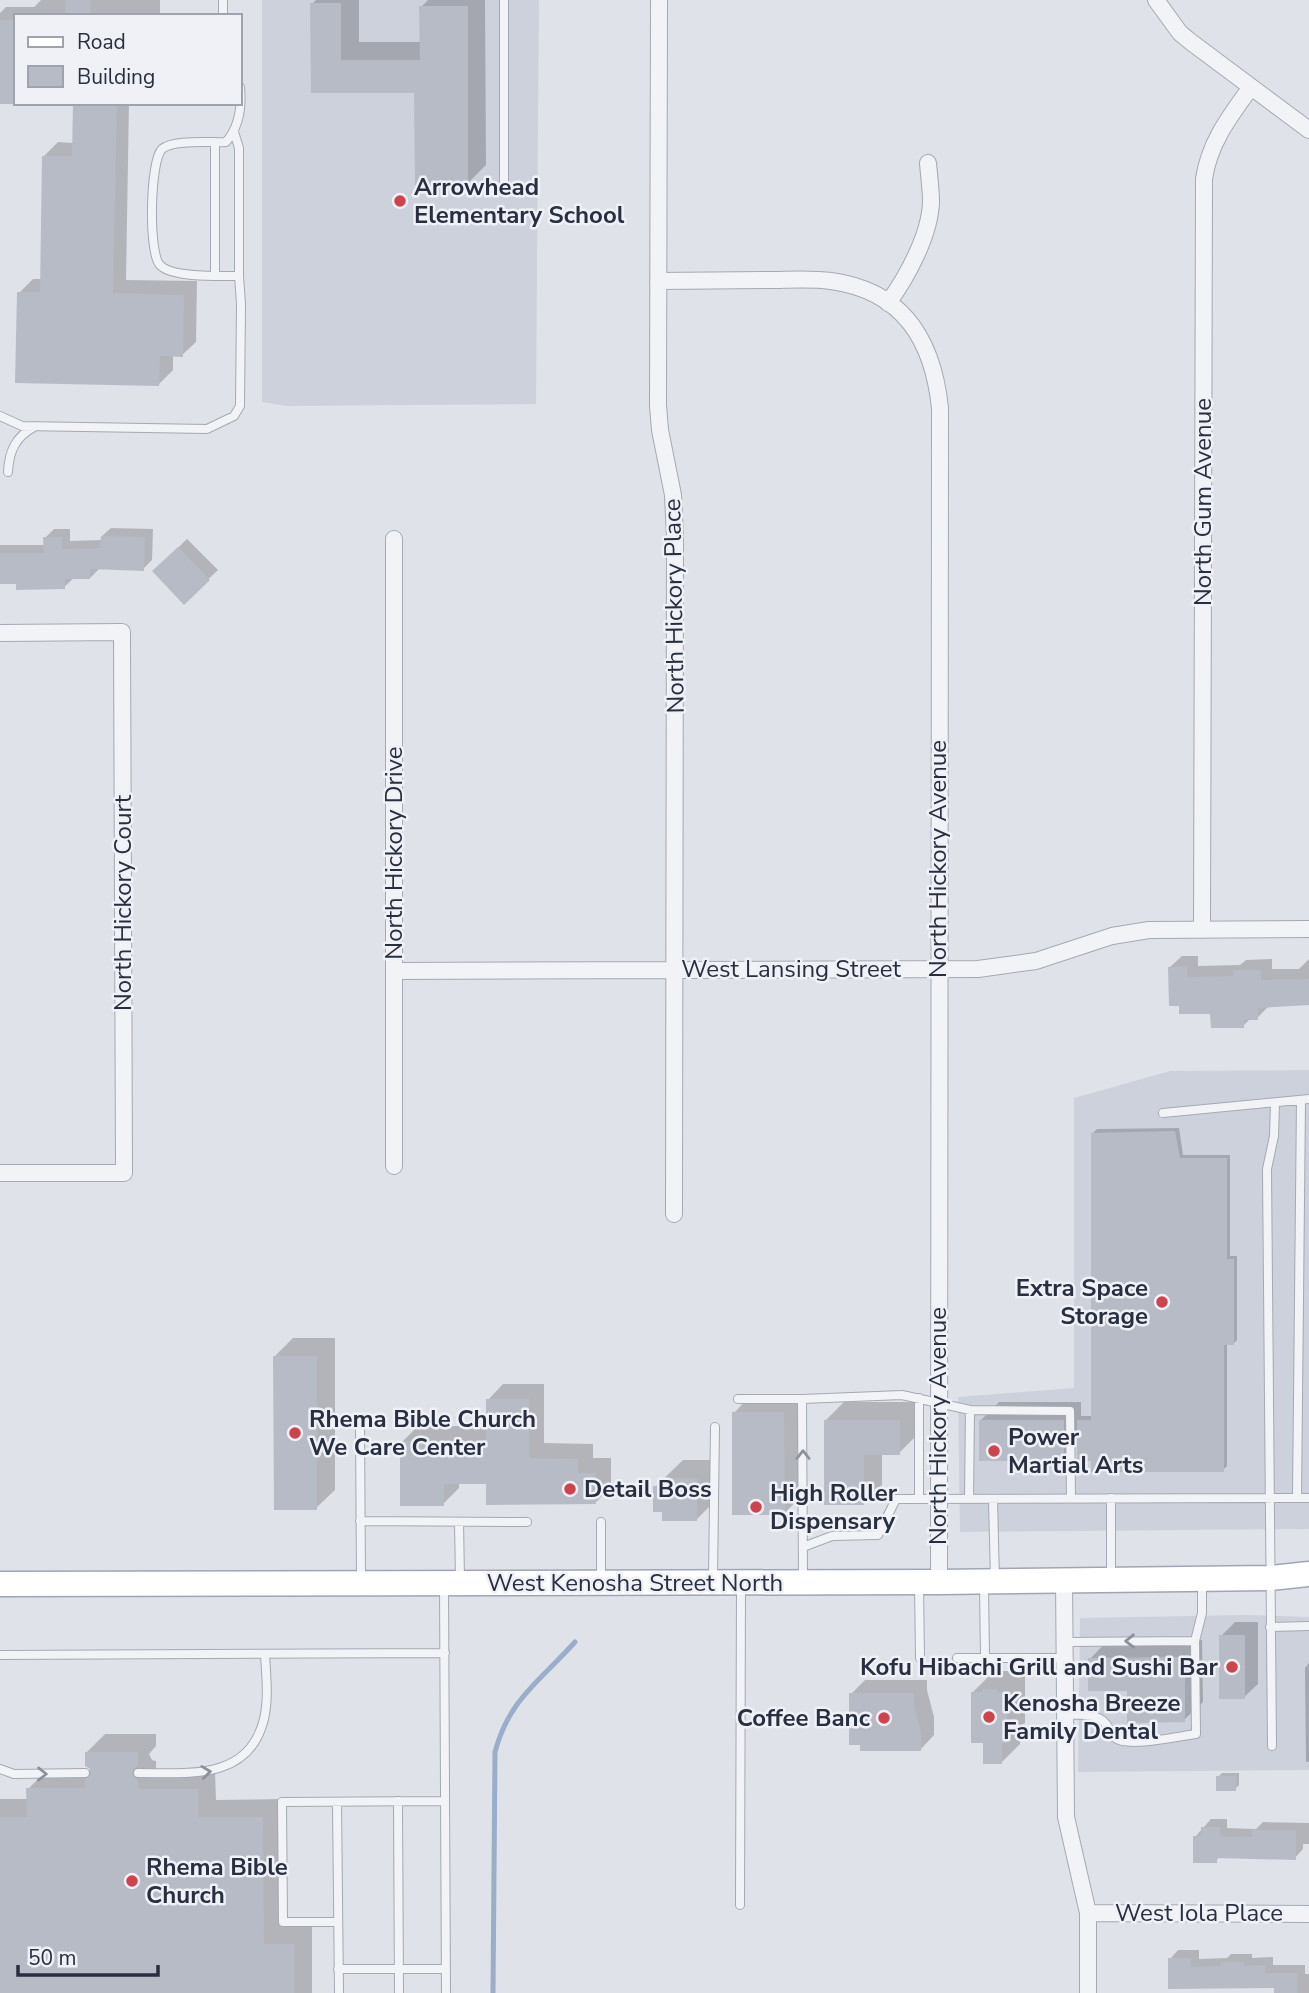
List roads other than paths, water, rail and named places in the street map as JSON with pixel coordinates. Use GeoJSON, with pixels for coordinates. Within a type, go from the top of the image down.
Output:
{"type":"FeatureCollection","features":[{"type":"Feature","properties":{"kind":"main road","name":"West Kenosha Street North"},"geometry":{"type":"LineString","coordinates":[[0,1584],[929,1583],[1270,1578],[1309,1574]]}},
{"type":"Feature","properties":{"kind":"main road","name":"West Kenosha Street North"},"geometry":{"type":"LineString","coordinates":[[1270,1578],[1309,1583]]}},
{"type":"Feature","properties":{"kind":"street","name":"North Hickory Place"},"geometry":{"type":"LineString","coordinates":[[659,0],[659,420],[671,480],[675,522],[674,1214]]}},
{"type":"Feature","properties":{"kind":"street"},"geometry":{"type":"LineString","coordinates":[[1156,0],[1180,33],[1309,130]]}},
{"type":"Feature","properties":{"kind":"street","name":"North Gum Avenue"},"geometry":{"type":"LineString","coordinates":[[1202,930],[1204,179],[1208,159],[1217,138],[1251,87]]}},
{"type":"Feature","properties":{"kind":"street"},"geometry":{"type":"LineString","coordinates":[[888,303],[905,278],[927,223],[931,201],[928,163]]}},
{"type":"Feature","properties":{"kind":"street","name":"North Hickory Avenue"},"geometry":{"type":"LineString","coordinates":[[658,281],[829,281],[863,290],[888,303],[909,321],[924,342],[935,374],[940,408],[938,1499],[929,1583]]}},
{"type":"Feature","properties":{"kind":"street","name":"North Hickory Drive"},"geometry":{"type":"LineString","coordinates":[[394,539],[394,1166]]}},
{"type":"Feature","properties":{"kind":"street","name":"North Hickory Court"},"geometry":{"type":"LineString","coordinates":[[0,633],[122,632],[124,1173],[0,1174]]}},
{"type":"Feature","properties":{"kind":"street","name":"West Lansing Street"},"geometry":{"type":"LineString","coordinates":[[394,971],[987,968],[1016,965],[1091,942],[1132,933],[1309,929]]}},
{"type":"Feature","properties":{"kind":"street"},"geometry":{"type":"LineString","coordinates":[[1064,1580],[1066,1817],[1088,1913],[1088,1993]]}},
{"type":"Feature","properties":{"kind":"street","name":"West Iola Place"},"geometry":{"type":"LineString","coordinates":[[1088,1913],[1309,1914]]}},
{"type":"Feature","properties":{"kind":"lane"},"geometry":{"type":"LineString","coordinates":[[504,0],[504,186]]}},
{"type":"Feature","properties":{"kind":"lane"},"geometry":{"type":"LineString","coordinates":[[239,276],[173,273],[160,267],[152,241],[155,161],[162,149],[173,144],[226,142],[234,132],[240,105]]}},
{"type":"Feature","properties":{"kind":"lane"},"geometry":{"type":"LineString","coordinates":[[0,416],[13,424],[34,427],[207,429],[234,416],[240,406],[242,304],[239,276],[239,148],[234,132]]}},
{"type":"Feature","properties":{"kind":"lane"},"geometry":{"type":"LineString","coordinates":[[215,142],[215,275]]}},
{"type":"Feature","properties":{"kind":"lane"},"geometry":{"type":"LineString","coordinates":[[8,472],[10,453],[14,445],[34,427]]}},
{"type":"Feature","properties":{"kind":"lane"},"geometry":{"type":"LineString","coordinates":[[1163,1113],[1305,1100],[1297,1498]]}},
{"type":"Feature","properties":{"kind":"lane"},"geometry":{"type":"LineString","coordinates":[[1272,1746],[1266,1170],[1274,1136],[1275,1103]]}},
{"type":"Feature","properties":{"kind":"lane"},"geometry":{"type":"LineString","coordinates":[[738,1399],[902,1395],[970,1410],[1070,1411],[1071,1498]]}},
{"type":"Feature","properties":{"kind":"lane"},"geometry":{"type":"LineString","coordinates":[[919,1398],[919,1499]]}},
{"type":"Feature","properties":{"kind":"lane"},"geometry":{"type":"LineString","coordinates":[[802,1399],[803,1583]]}},
{"type":"Feature","properties":{"kind":"lane"},"geometry":{"type":"LineString","coordinates":[[970,1410],[970,1499]]}},
{"type":"Feature","properties":{"kind":"lane"},"geometry":{"type":"LineString","coordinates":[[360,1423],[361,1583]]}},
{"type":"Feature","properties":{"kind":"lane"},"geometry":{"type":"LineString","coordinates":[[713,1583],[715,1427]]}},
{"type":"Feature","properties":{"kind":"lane"},"geometry":{"type":"LineString","coordinates":[[803,1548],[832,1536],[878,1535],[896,1499],[1309,1497]]}},
{"type":"Feature","properties":{"kind":"lane"},"geometry":{"type":"LineString","coordinates":[[1111,1498],[1111,1580]]}},
{"type":"Feature","properties":{"kind":"lane"},"geometry":{"type":"LineString","coordinates":[[985,1658],[993,1499]]}},
{"type":"Feature","properties":{"kind":"lane"},"geometry":{"type":"LineString","coordinates":[[360,1521],[527,1522]]}},
{"type":"Feature","properties":{"kind":"lane"},"geometry":{"type":"LineString","coordinates":[[446,1993],[444,1653],[459,1522]]}},
{"type":"Feature","properties":{"kind":"lane"},"geometry":{"type":"LineString","coordinates":[[601,1522],[601,1583]]}},
{"type":"Feature","properties":{"kind":"lane"},"geometry":{"type":"LineString","coordinates":[[1065,1715],[1094,1715],[1103,1720],[1115,1738],[1123,1740],[1142,1741],[1196,1734],[1195,1641],[1202,1614],[1202,1579]]}},
{"type":"Feature","properties":{"kind":"lane"},"geometry":{"type":"LineString","coordinates":[[740,1905],[741,1583]]}},
{"type":"Feature","properties":{"kind":"lane"},"geometry":{"type":"LineString","coordinates":[[920,1658],[929,1583]]}},
{"type":"Feature","properties":{"kind":"lane"},"geometry":{"type":"LineString","coordinates":[[1270,1627],[1309,1626]]}},
{"type":"Feature","properties":{"kind":"lane"},"geometry":{"type":"LineString","coordinates":[[957,1658],[1195,1641]]}},
{"type":"Feature","properties":{"kind":"lane"},"geometry":{"type":"LineString","coordinates":[[0,1655],[444,1653]]}},
{"type":"Feature","properties":{"kind":"lane"},"geometry":{"type":"LineString","coordinates":[[138,1773],[201,1773],[219,1770],[250,1748],[265,1717],[265,1654]]}},
{"type":"Feature","properties":{"kind":"lane"},"geometry":{"type":"LineString","coordinates":[[0,1769],[14,1774],[85,1773]]}},
{"type":"Feature","properties":{"kind":"lane"},"geometry":{"type":"LineString","coordinates":[[398,1801],[399,1993]]}},
{"type":"Feature","properties":{"kind":"lane"},"geometry":{"type":"LineString","coordinates":[[338,1922],[283,1922],[282,1802],[445,1801]]}},
{"type":"Feature","properties":{"kind":"lane"},"geometry":{"type":"LineString","coordinates":[[337,1802],[339,1993]]}},
{"type":"Feature","properties":{"kind":"lane"},"geometry":{"type":"LineString","coordinates":[[338,1969],[446,1969]]}},
{"type":"Feature","properties":{"kind":"waterway"},"geometry":{"type":"LineString","coordinates":[[493,1993],[495,1752],[508,1718],[517,1704],[575,1642]]}},
{"type":"Feature","properties":{"kind":"place","name":"Arrowhead Elementary School"},"geometry":{"type":"Point","coordinates":[400,201]}},
{"type":"Feature","properties":{"kind":"place","name":"Extra Space Storage"},"geometry":{"type":"Point","coordinates":[1162,1302]}},
{"type":"Feature","properties":{"kind":"place","name":"Rhema Bible Church We Care Center"},"geometry":{"type":"Point","coordinates":[295,1433]}},
{"type":"Feature","properties":{"kind":"place","name":"Power Martial Arts"},"geometry":{"type":"Point","coordinates":[994,1451]}},
{"type":"Feature","properties":{"kind":"place","name":"Detail Boss"},"geometry":{"type":"Point","coordinates":[570,1489]}},
{"type":"Feature","properties":{"kind":"place","name":"High Roller Dispensary"},"geometry":{"type":"Point","coordinates":[756,1507]}},
{"type":"Feature","properties":{"kind":"place","name":"Kofu Hibachi Grill and Sushi Bar"},"geometry":{"type":"Point","coordinates":[1232,1667]}},
{"type":"Feature","properties":{"kind":"place","name":"Kenosha Breeze Family Dental"},"geometry":{"type":"Point","coordinates":[989,1717]}},
{"type":"Feature","properties":{"kind":"place","name":"Coffee Banc"},"geometry":{"type":"Point","coordinates":[884,1718]}},
{"type":"Feature","properties":{"kind":"place","name":"Rhema Bible Church"},"geometry":{"type":"Point","coordinates":[132,1881]}}]}
